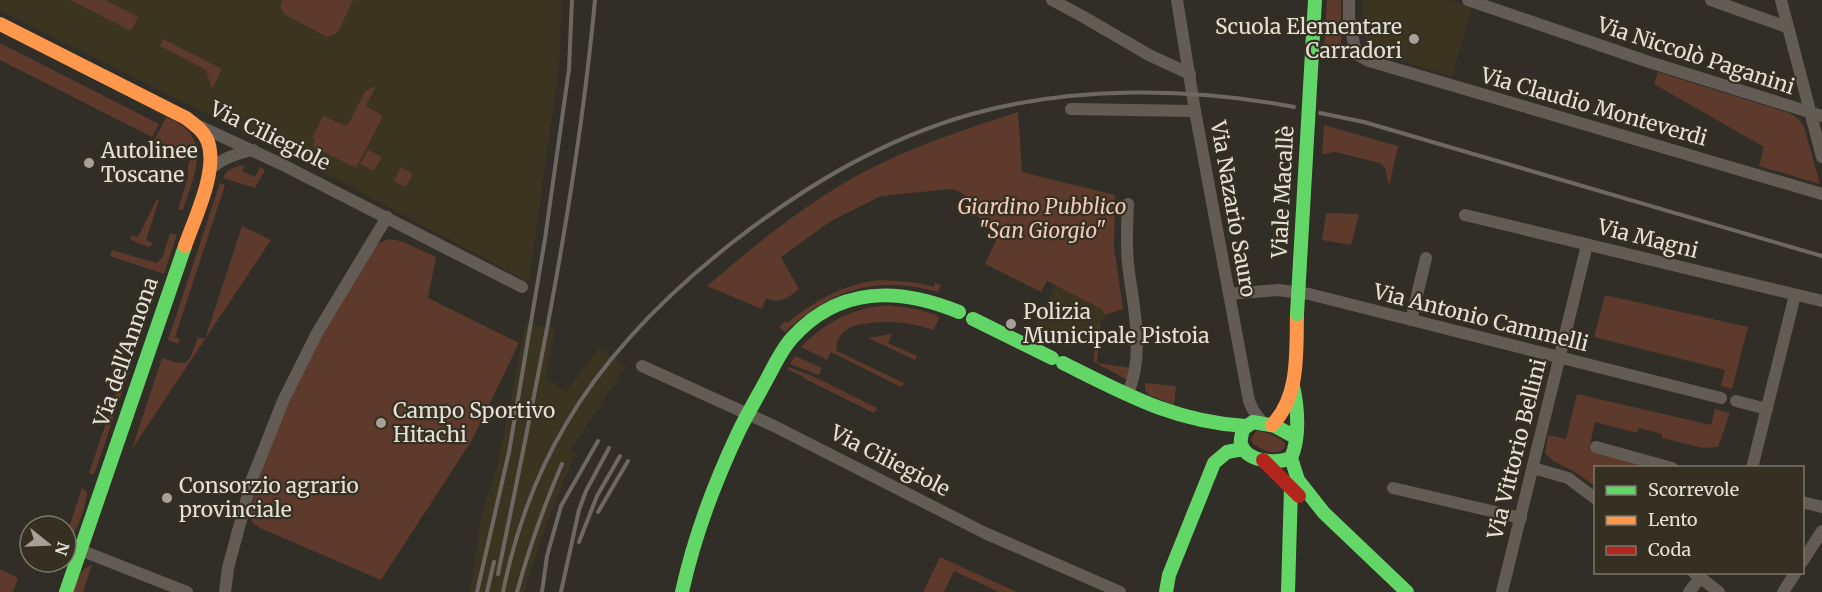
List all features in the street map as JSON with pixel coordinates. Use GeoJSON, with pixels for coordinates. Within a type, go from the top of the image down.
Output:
{"type":"FeatureCollection","features":[{"type":"Feature","properties":{"kind":"main road","name":"Viale Macallè"},"geometry":{"type":"LineString","coordinates":[[1267,423],[1280,418],[1286,409],[1293,386],[1315,0]]}},
{"type":"Feature","properties":{"kind":"main road","name":"Via Ciliegiole"},"geometry":{"type":"LineString","coordinates":[[0,24],[168,108],[199,126]]}},
{"type":"Feature","properties":{"kind":"main road","name":"Via dell'Annona"},"geometry":{"type":"LineString","coordinates":[[66,592],[209,170],[211,148],[207,136],[199,126]]}},
{"type":"Feature","properties":{"kind":"main road"},"geometry":{"type":"LineString","coordinates":[[682,592],[697,532],[747,413],[776,361],[794,337],[821,314],[867,296],[895,294],[935,301],[959,312]]}},
{"type":"Feature","properties":{"kind":"main road"},"geometry":{"type":"LineString","coordinates":[[973,319],[1160,410],[1223,425],[1243,438],[1291,488],[1324,513]]}},
{"type":"Feature","properties":{"kind":"main road","name":"Viale Macallè"},"geometry":{"type":"LineString","coordinates":[[1293,386],[1296,400],[1295,437]]}},
{"type":"Feature","properties":{"kind":"main road"},"geometry":{"type":"LineString","coordinates":[[1166,592],[1172,569],[1214,463],[1220,454],[1243,438],[1253,422],[1267,423],[1295,437],[1296,447],[1292,458],[1298,480],[1324,513],[1407,592]]}},
{"type":"Feature","properties":{"kind":"main road"},"geometry":{"type":"LineString","coordinates":[[1263,460],[1281,462],[1292,458]]}},
{"type":"Feature","properties":{"kind":"main road"},"geometry":{"type":"LineString","coordinates":[[1288,592],[1291,488]]}},
{"type":"Feature","properties":{"kind":"street"},"geometry":{"type":"LineString","coordinates":[[1052,0],[1149,56],[1190,75]]}},
{"type":"Feature","properties":{"kind":"street","name":"Via Nazario Sauro"},"geometry":{"type":"LineString","coordinates":[[1177,0],[1249,401],[1253,410],[1267,423]]}},
{"type":"Feature","properties":{"kind":"street","name":"Via Claudio Monteverdi"},"geometry":{"type":"LineString","coordinates":[[1349,0],[1349,18],[1356,54],[1360,58],[1822,194]]}},
{"type":"Feature","properties":{"kind":"street","name":"Via Niccolò Paganini"},"geometry":{"type":"LineString","coordinates":[[1468,0],[1646,61],[1816,115]]}},
{"type":"Feature","properties":{"kind":"street"},"geometry":{"type":"LineString","coordinates":[[1711,0],[1787,27]]}},
{"type":"Feature","properties":{"kind":"street"},"geometry":{"type":"LineString","coordinates":[[1781,0],[1787,27],[1816,115],[1822,157]]}},
{"type":"Feature","properties":{"kind":"street"},"geometry":{"type":"LineString","coordinates":[[1071,109],[1196,111]]}},
{"type":"Feature","properties":{"kind":"street","name":"Via Ciliegiole"},"geometry":{"type":"LineString","coordinates":[[199,126],[253,150],[522,287]]}},
{"type":"Feature","properties":{"kind":"street"},"geometry":{"type":"LineString","coordinates":[[209,170],[229,156],[253,150]]}},
{"type":"Feature","properties":{"kind":"street"},"geometry":{"type":"LineString","coordinates":[[1127,395],[1134,379],[1136,353],[1135,309],[1127,248],[1128,204]]}},
{"type":"Feature","properties":{"kind":"street","name":"Via Magni"},"geometry":{"type":"LineString","coordinates":[[1465,215],[1822,301]]}},
{"type":"Feature","properties":{"kind":"street"},"geometry":{"type":"LineString","coordinates":[[225,592],[228,568],[252,478],[283,401],[317,333],[387,217]]}},
{"type":"Feature","properties":{"kind":"street","name":"Via Vittorio Bellini"},"geometry":{"type":"LineString","coordinates":[[1502,592],[1587,245]]}},
{"type":"Feature","properties":{"kind":"street"},"geometry":{"type":"LineString","coordinates":[[1411,320],[1426,258]]}},
{"type":"Feature","properties":{"kind":"street","name":"Via Antonio Cammelli"},"geometry":{"type":"LineString","coordinates":[[1229,294],[1287,291],[1317,296],[1721,398]]}},
{"type":"Feature","properties":{"kind":"street"},"geometry":{"type":"LineString","coordinates":[[1753,466],[1795,295]]}},
{"type":"Feature","properties":{"kind":"street","name":"Via Ciliegiole"},"geometry":{"type":"LineString","coordinates":[[642,366],[747,413],[985,533],[1120,592]]}},
{"type":"Feature","properties":{"kind":"street"},"geometry":{"type":"LineString","coordinates":[[1736,401],[1767,409]]}},
{"type":"Feature","properties":{"kind":"street"},"geometry":{"type":"LineString","coordinates":[[1596,447],[1665,466]]}},
{"type":"Feature","properties":{"kind":"street"},"geometry":{"type":"LineString","coordinates":[[1533,468],[1568,478],[1594,498]]}},
{"type":"Feature","properties":{"kind":"street"},"geometry":{"type":"LineString","coordinates":[[1393,488],[1521,518]]}},
{"type":"Feature","properties":{"kind":"street"},"geometry":{"type":"LineString","coordinates":[[1804,502],[1822,507]]}},
{"type":"Feature","properties":{"kind":"street"},"geometry":{"type":"LineString","coordinates":[[1804,560],[1822,531]]}},
{"type":"Feature","properties":{"kind":"street"},"geometry":{"type":"LineString","coordinates":[[80,550],[187,592]]}},
{"type":"Feature","properties":{"kind":"street"},"geometry":{"type":"LineString","coordinates":[[1783,592],[1795,574]]}},
{"type":"Feature","properties":{"kind":"street"},"geometry":{"type":"LineString","coordinates":[[1689,592],[1696,575],[1719,592]]}},
{"type":"Feature","properties":{"kind":"shaded area"},"geometry":{"type":"Polygon","coordinates":[[[0,0],[562,0],[559,69],[529,282],[308,164],[0,10],[0,0]]]}},
{"type":"Feature","properties":{"kind":"shaded area","name":"Scuola Elementare Carradori"},"geometry":{"type":"Polygon","coordinates":[[[1362,0],[1450,0],[1472,7],[1452,77],[1385,55],[1373,48],[1366,40],[1363,30],[1362,0]]]}},
{"type":"Feature","properties":{"kind":"shaded area"},"geometry":{"type":"Polygon","coordinates":[[[1076,245],[1123,309],[1105,315],[1106,320],[1100,321],[1099,346],[1077,336],[1070,349],[1033,331],[1076,245]]]}},
{"type":"Feature","properties":{"kind":"shaded area"},"geometry":{"type":"Polygon","coordinates":[[[526,322],[555,329],[546,378],[566,391],[599,348],[626,366],[571,449],[576,452],[548,520],[524,592],[470,592],[481,515],[498,463],[526,322]]]}},
{"type":"Feature","properties":{"kind":"green space"},"geometry":{"type":"Polygon","coordinates":[[[70,0],[105,0],[138,17],[131,31],[70,0]]]}},
{"type":"Feature","properties":{"kind":"green space"},"geometry":{"type":"Polygon","coordinates":[[[282,0],[353,0],[339,30],[333,35],[325,36],[284,14],[280,7],[282,0]]]}},
{"type":"Feature","properties":{"kind":"green space"},"geometry":{"type":"Polygon","coordinates":[[[1327,0],[1341,0],[1341,49],[1324,47],[1327,0]]]}},
{"type":"Feature","properties":{"kind":"green space"},"geometry":{"type":"Polygon","coordinates":[[[163,39],[222,69],[212,89],[206,70],[160,46],[163,39]]]}},
{"type":"Feature","properties":{"kind":"green space"},"geometry":{"type":"Polygon","coordinates":[[[0,43],[159,124],[152,137],[0,60],[0,43]]]}},
{"type":"Feature","properties":{"kind":"green space"},"geometry":{"type":"Polygon","coordinates":[[[1658,72],[1789,113],[1798,118],[1804,127],[1820,184],[1759,166],[1764,147],[1654,84],[1658,72]]]}},
{"type":"Feature","properties":{"kind":"green space"},"geometry":{"type":"Polygon","coordinates":[[[376,86],[366,106],[383,116],[356,168],[312,146],[315,140],[312,138],[323,116],[348,125],[365,91],[376,86]]]}},
{"type":"Feature","properties":{"kind":"green space","name":"Giardino Pubblico \"San Giorgio\""},"geometry":{"type":"Polygon","coordinates":[[[1018,112],[1022,172],[1115,195],[1114,247],[1123,309],[1104,315],[1102,309],[1047,281],[1041,292],[985,264],[1002,228],[972,214],[971,204],[966,197],[951,189],[881,196],[831,221],[781,257],[799,289],[784,300],[776,301],[766,298],[762,309],[707,286],[798,213],[871,168],[957,132],[1018,112]]]}},
{"type":"Feature","properties":{"kind":"green space"},"geometry":{"type":"Polygon","coordinates":[[[166,117],[186,129],[193,138],[196,148],[196,169],[183,210],[178,209],[191,158],[163,143],[159,151],[151,147],[166,117]]]}},
{"type":"Feature","properties":{"kind":"green space"},"geometry":{"type":"Polygon","coordinates":[[[1324,125],[1398,146],[1389,186],[1385,168],[1380,163],[1335,152],[1322,154],[1324,125]]]}},
{"type":"Feature","properties":{"kind":"green space"},"geometry":{"type":"Polygon","coordinates":[[[368,150],[382,157],[374,171],[360,164],[368,150]]]}},
{"type":"Feature","properties":{"kind":"green space"},"geometry":{"type":"Polygon","coordinates":[[[245,165],[242,171],[255,177],[260,167],[265,170],[255,188],[223,178],[232,168],[245,165]]]}},
{"type":"Feature","properties":{"kind":"green space"},"geometry":{"type":"Polygon","coordinates":[[[401,167],[413,174],[406,187],[394,181],[401,167]]]}},
{"type":"Feature","properties":{"kind":"green space"},"geometry":{"type":"Polygon","coordinates":[[[220,183],[225,185],[175,337],[180,339],[178,344],[168,340],[220,183]]]}},
{"type":"Feature","properties":{"kind":"green space"},"geometry":{"type":"Polygon","coordinates":[[[157,199],[159,200],[146,240],[152,243],[148,247],[131,240],[131,235],[138,237],[157,199]]]}},
{"type":"Feature","properties":{"kind":"green space"},"geometry":{"type":"Polygon","coordinates":[[[1326,213],[1359,214],[1351,245],[1322,240],[1326,213]]]}},
{"type":"Feature","properties":{"kind":"green space"},"geometry":{"type":"Polygon","coordinates":[[[242,226],[271,240],[132,449],[162,358],[179,363],[186,362],[191,356],[198,337],[205,339],[242,226]]]}},
{"type":"Feature","properties":{"kind":"green space"},"geometry":{"type":"Polygon","coordinates":[[[170,233],[177,235],[164,274],[110,256],[112,250],[157,263],[163,256],[170,233]]]}},
{"type":"Feature","properties":{"kind":"green space","name":"Campo Sportivo Hitachi"},"geometry":{"type":"Polygon","coordinates":[[[389,239],[401,241],[436,257],[428,298],[519,343],[472,440],[381,580],[260,528],[252,522],[250,514],[271,444],[301,377],[373,249],[379,243],[389,239]]]}},
{"type":"Feature","properties":{"kind":"green space"},"geometry":{"type":"Polygon","coordinates":[[[882,280],[919,283],[934,287],[935,283],[941,285],[938,292],[894,285],[856,289],[820,305],[785,332],[779,327],[785,321],[787,323],[831,294],[856,285],[882,280]]]}},
{"type":"Feature","properties":{"kind":"green space"},"geometry":{"type":"Polygon","coordinates":[[[1605,295],[1748,327],[1732,389],[1721,386],[1725,370],[1594,337],[1605,295]]]}},
{"type":"Feature","properties":{"kind":"green space"},"geometry":{"type":"Polygon","coordinates":[[[888,305],[916,309],[937,315],[939,319],[933,330],[913,324],[893,322],[853,326],[840,336],[837,351],[904,383],[901,387],[831,352],[827,360],[801,347],[820,330],[840,318],[863,309],[888,305]]]}},
{"type":"Feature","properties":{"kind":"green space"},"geometry":{"type":"Polygon","coordinates":[[[1100,321],[1097,363],[1131,368],[1129,381],[1094,362],[1095,334],[1100,321]]]}},
{"type":"Feature","properties":{"kind":"green space"},"geometry":{"type":"Polygon","coordinates":[[[892,334],[888,343],[917,356],[915,360],[868,338],[892,334]]]}},
{"type":"Feature","properties":{"kind":"green space"},"geometry":{"type":"Polygon","coordinates":[[[129,355],[134,357],[94,475],[89,473],[129,355]]]}},
{"type":"Feature","properties":{"kind":"green space"},"geometry":{"type":"Polygon","coordinates":[[[795,356],[822,368],[819,375],[790,364],[795,356]]]}},
{"type":"Feature","properties":{"kind":"green space"},"geometry":{"type":"Polygon","coordinates":[[[789,367],[817,378],[877,408],[874,413],[787,370],[789,367]]]}},
{"type":"Feature","properties":{"kind":"green space"},"geometry":{"type":"Polygon","coordinates":[[[1145,383],[1176,386],[1174,405],[1149,395],[1145,390],[1145,383]]]}},
{"type":"Feature","properties":{"kind":"green space"},"geometry":{"type":"Polygon","coordinates":[[[1577,394],[1711,425],[1715,409],[1730,413],[1718,447],[1703,448],[1662,438],[1662,434],[1639,428],[1637,433],[1595,422],[1589,449],[1637,461],[1636,465],[1640,466],[1594,466],[1594,485],[1553,461],[1545,453],[1548,435],[1566,439],[1577,394]]]}},
{"type":"Feature","properties":{"kind":"green space"},"geometry":{"type":"Polygon","coordinates":[[[1256,431],[1275,436],[1285,443],[1285,447],[1274,452],[1253,444],[1251,439],[1256,431]]]}},
{"type":"Feature","properties":{"kind":"green space"},"geometry":{"type":"Polygon","coordinates":[[[82,488],[87,492],[78,525],[78,514],[73,514],[82,488]]]}},
{"type":"Feature","properties":{"kind":"green space"},"geometry":{"type":"Polygon","coordinates":[[[940,557],[1017,592],[999,592],[954,571],[944,592],[923,592],[940,557]]]}},
{"type":"Feature","properties":{"kind":"green space"},"geometry":{"type":"Polygon","coordinates":[[[92,565],[83,592],[73,592],[81,572],[92,565]]]}},
{"type":"Feature","properties":{"kind":"green space"},"geometry":{"type":"Polygon","coordinates":[[[0,569],[18,578],[13,592],[0,592],[0,569]]]}},
{"type":"Feature","properties":{"kind":"railway"},"geometry":{"type":"LineString","coordinates":[[477,592],[509,452],[545,239],[569,69],[572,0]]}},
{"type":"Feature","properties":{"kind":"railway"},"geometry":{"type":"LineString","coordinates":[[498,574],[567,217],[595,0]]}},
{"type":"Feature","properties":{"kind":"railway"},"geometry":{"type":"LineString","coordinates":[[503,592],[520,527],[536,484],[566,424],[601,372],[641,325],[685,282],[760,221],[817,183],[876,151],[939,124],[972,114],[1051,98],[1133,92],[1174,93],[1255,100],[1294,107]]}},
{"type":"Feature","properties":{"kind":"railway"},"geometry":{"type":"LineString","coordinates":[[1320,113],[1364,122],[1822,256]]}},
{"type":"Feature","properties":{"kind":"railway"},"geometry":{"type":"LineString","coordinates":[[542,592],[547,556],[561,506],[598,441]]}},
{"type":"Feature","properties":{"kind":"railway"},"geometry":{"type":"LineString","coordinates":[[561,592],[579,510],[586,491],[609,448]]}},
{"type":"Feature","properties":{"kind":"railway"},"geometry":{"type":"LineString","coordinates":[[579,542],[597,496],[620,456]]}},
{"type":"Feature","properties":{"kind":"railway"},"geometry":{"type":"LineString","coordinates":[[598,512],[628,461]]}},
{"type":"Feature","properties":{"kind":"railway"},"geometry":{"type":"LineString","coordinates":[[517,592],[537,527],[562,464]]}},
{"type":"Feature","properties":{"kind":"railway"},"geometry":{"type":"LineString","coordinates":[[487,592],[494,562]]}},
{"type":"Feature","properties":{"kind":"traffic: fast"},"geometry":{"type":"LineString","coordinates":[[1297,314],[1315,0]]}},
{"type":"Feature","properties":{"kind":"traffic: fast"},"geometry":{"type":"LineString","coordinates":[[66,592],[185,246]]}},
{"type":"Feature","properties":{"kind":"traffic: fast"},"geometry":{"type":"LineString","coordinates":[[682,592],[699,531],[729,452],[776,362],[792,338],[810,321],[829,308],[849,300],[870,296],[914,298],[959,312]]}},
{"type":"Feature","properties":{"kind":"traffic: fast"},"geometry":{"type":"LineString","coordinates":[[973,319],[1052,358]]}},
{"type":"Feature","properties":{"kind":"traffic: fast"},"geometry":{"type":"LineString","coordinates":[[1063,363],[1151,405],[1196,419],[1246,426]]}},
{"type":"Feature","properties":{"kind":"traffic: fast"},"geometry":{"type":"LineString","coordinates":[[1293,386],[1297,423],[1296,441],[1291,458],[1278,461],[1255,458],[1249,455],[1241,444],[1243,429],[1253,422],[1275,426],[1295,437]]}},
{"type":"Feature","properties":{"kind":"traffic: fast"},"geometry":{"type":"LineString","coordinates":[[1166,592],[1169,575],[1214,463],[1227,452],[1243,449]]}},
{"type":"Feature","properties":{"kind":"traffic: fast"},"geometry":{"type":"LineString","coordinates":[[1291,458],[1298,480],[1324,513],[1407,592]]}},
{"type":"Feature","properties":{"kind":"traffic: fast"},"geometry":{"type":"LineString","coordinates":[[1288,592],[1291,488]]}},
{"type":"Feature","properties":{"kind":"traffic: slow"},"geometry":{"type":"LineString","coordinates":[[0,24],[186,118],[202,131],[208,142],[210,154],[208,180],[185,246]]}},
{"type":"Feature","properties":{"kind":"traffic: slow"},"geometry":{"type":"LineString","coordinates":[[1272,425],[1288,401],[1292,387],[1295,373],[1297,314]]}},
{"type":"Feature","properties":{"kind":"traffic: jam"},"geometry":{"type":"LineString","coordinates":[[1263,460],[1299,496]]}},
{"type":"Feature","properties":{"kind":"place","name":"Scuola Elementare Carradori"},"geometry":{"type":"Point","coordinates":[1414,39]}},
{"type":"Feature","properties":{"kind":"place","name":"Autolinee Toscane"},"geometry":{"type":"Point","coordinates":[89,163]}},
{"type":"Feature","properties":{"kind":"place","name":"Polizia Municipale Pistoia"},"geometry":{"type":"Point","coordinates":[1011,324]}},
{"type":"Feature","properties":{"kind":"place","name":"Campo Sportivo Hitachi"},"geometry":{"type":"Point","coordinates":[381,423]}},
{"type":"Feature","properties":{"kind":"place","name":"Consorzio agrario provinciale"},"geometry":{"type":"Point","coordinates":[167,498]}}]}
